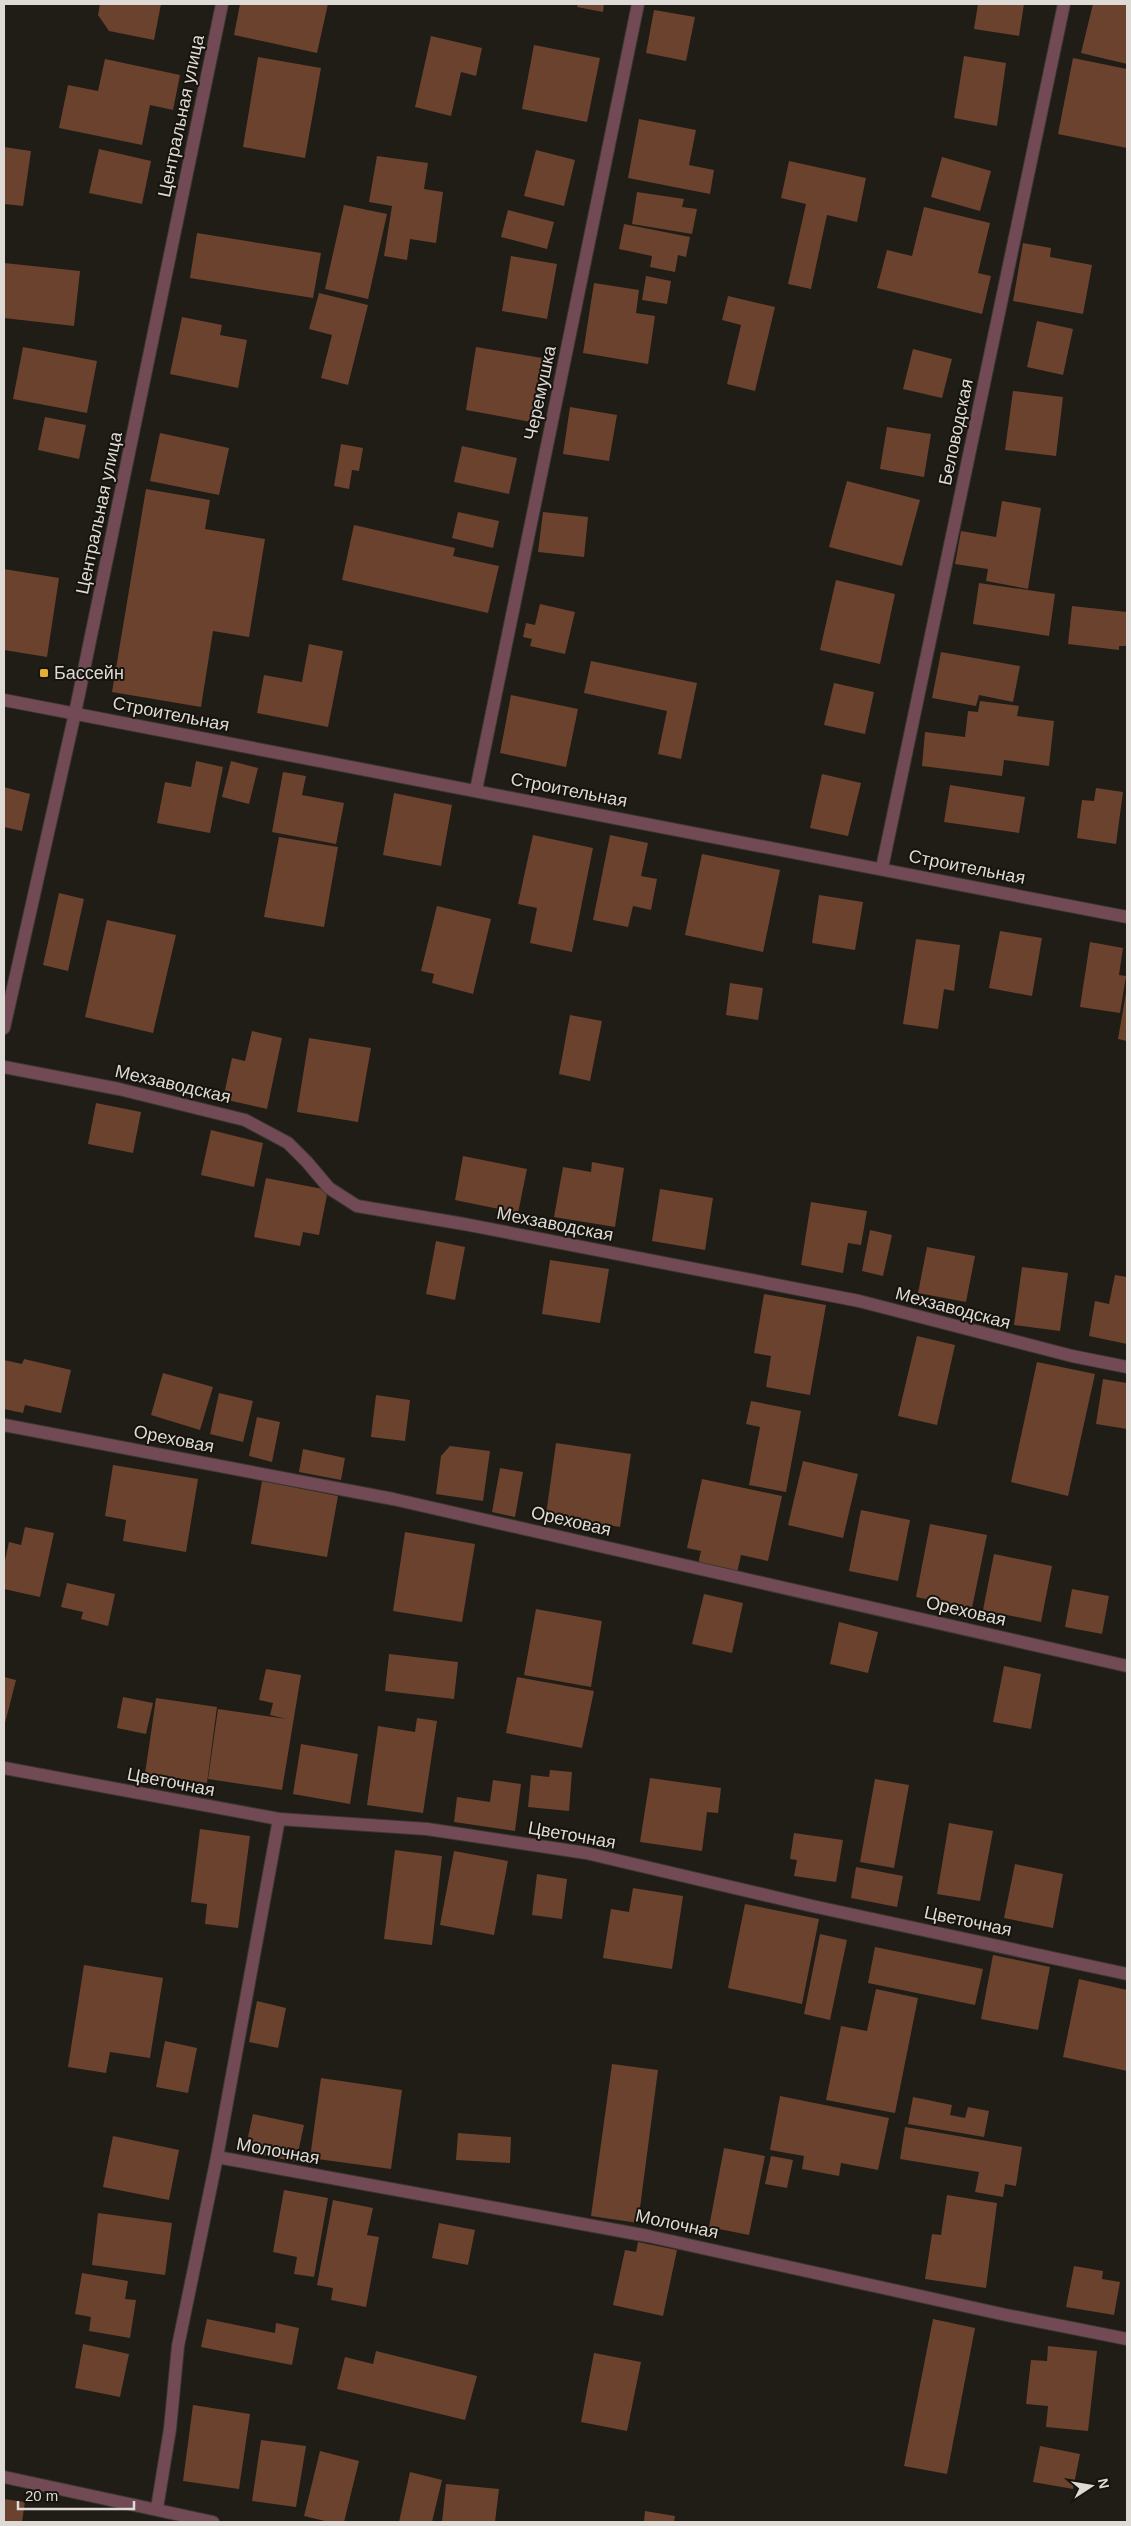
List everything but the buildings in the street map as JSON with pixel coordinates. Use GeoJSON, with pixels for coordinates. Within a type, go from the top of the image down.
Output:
{"type":"FeatureCollection","features":[{"type":"Feature","properties":{"kind":"street","name":"Центральная улица"},"geometry":{"type":"LineString","coordinates":[[4,1028],[75,713],[222,4]]}},
{"type":"Feature","properties":{"kind":"street","name":"Черемушка"},"geometry":{"type":"LineString","coordinates":[[476,790],[638,4]]}},
{"type":"Feature","properties":{"kind":"street","name":"Беловодская"},"geometry":{"type":"LineString","coordinates":[[882,868],[1064,4]]}},
{"type":"Feature","properties":{"kind":"street","name":"Строительная"},"geometry":{"type":"LineString","coordinates":[[4,700],[882,868],[1127,917]]}},
{"type":"Feature","properties":{"kind":"street","name":"Мехзаводская"},"geometry":{"type":"LineString","coordinates":[[4,1067],[120,1089],[245,1120],[288,1143],[329,1188],[357,1206],[482,1228],[859,1301],[1072,1356],[1127,1367]]}},
{"type":"Feature","properties":{"kind":"street","name":"Ореховая"},"geometry":{"type":"LineString","coordinates":[[4,1425],[394,1499],[1127,1666]]}},
{"type":"Feature","properties":{"kind":"street","name":"Цветочная"},"geometry":{"type":"LineString","coordinates":[[4,1768],[279,1820],[427,1829],[586,1853],[812,1906],[1127,1974]]}},
{"type":"Feature","properties":{"kind":"street"},"geometry":{"type":"LineString","coordinates":[[157,2508],[170,2430],[178,2346],[217,2157],[279,1820]]}},
{"type":"Feature","properties":{"kind":"street","name":"Молочная"},"geometry":{"type":"LineString","coordinates":[[217,2157],[648,2236],[1006,2315],[1127,2339]]}},
{"type":"Feature","properties":{"kind":"street"},"geometry":{"type":"LineString","coordinates":[[4,2476],[157,2508],[213,2522]]}},
{"type":"Feature","properties":{"kind":"place","name":"Бассейн"},"geometry":{"type":"Point","coordinates":[44,673]}}]}
